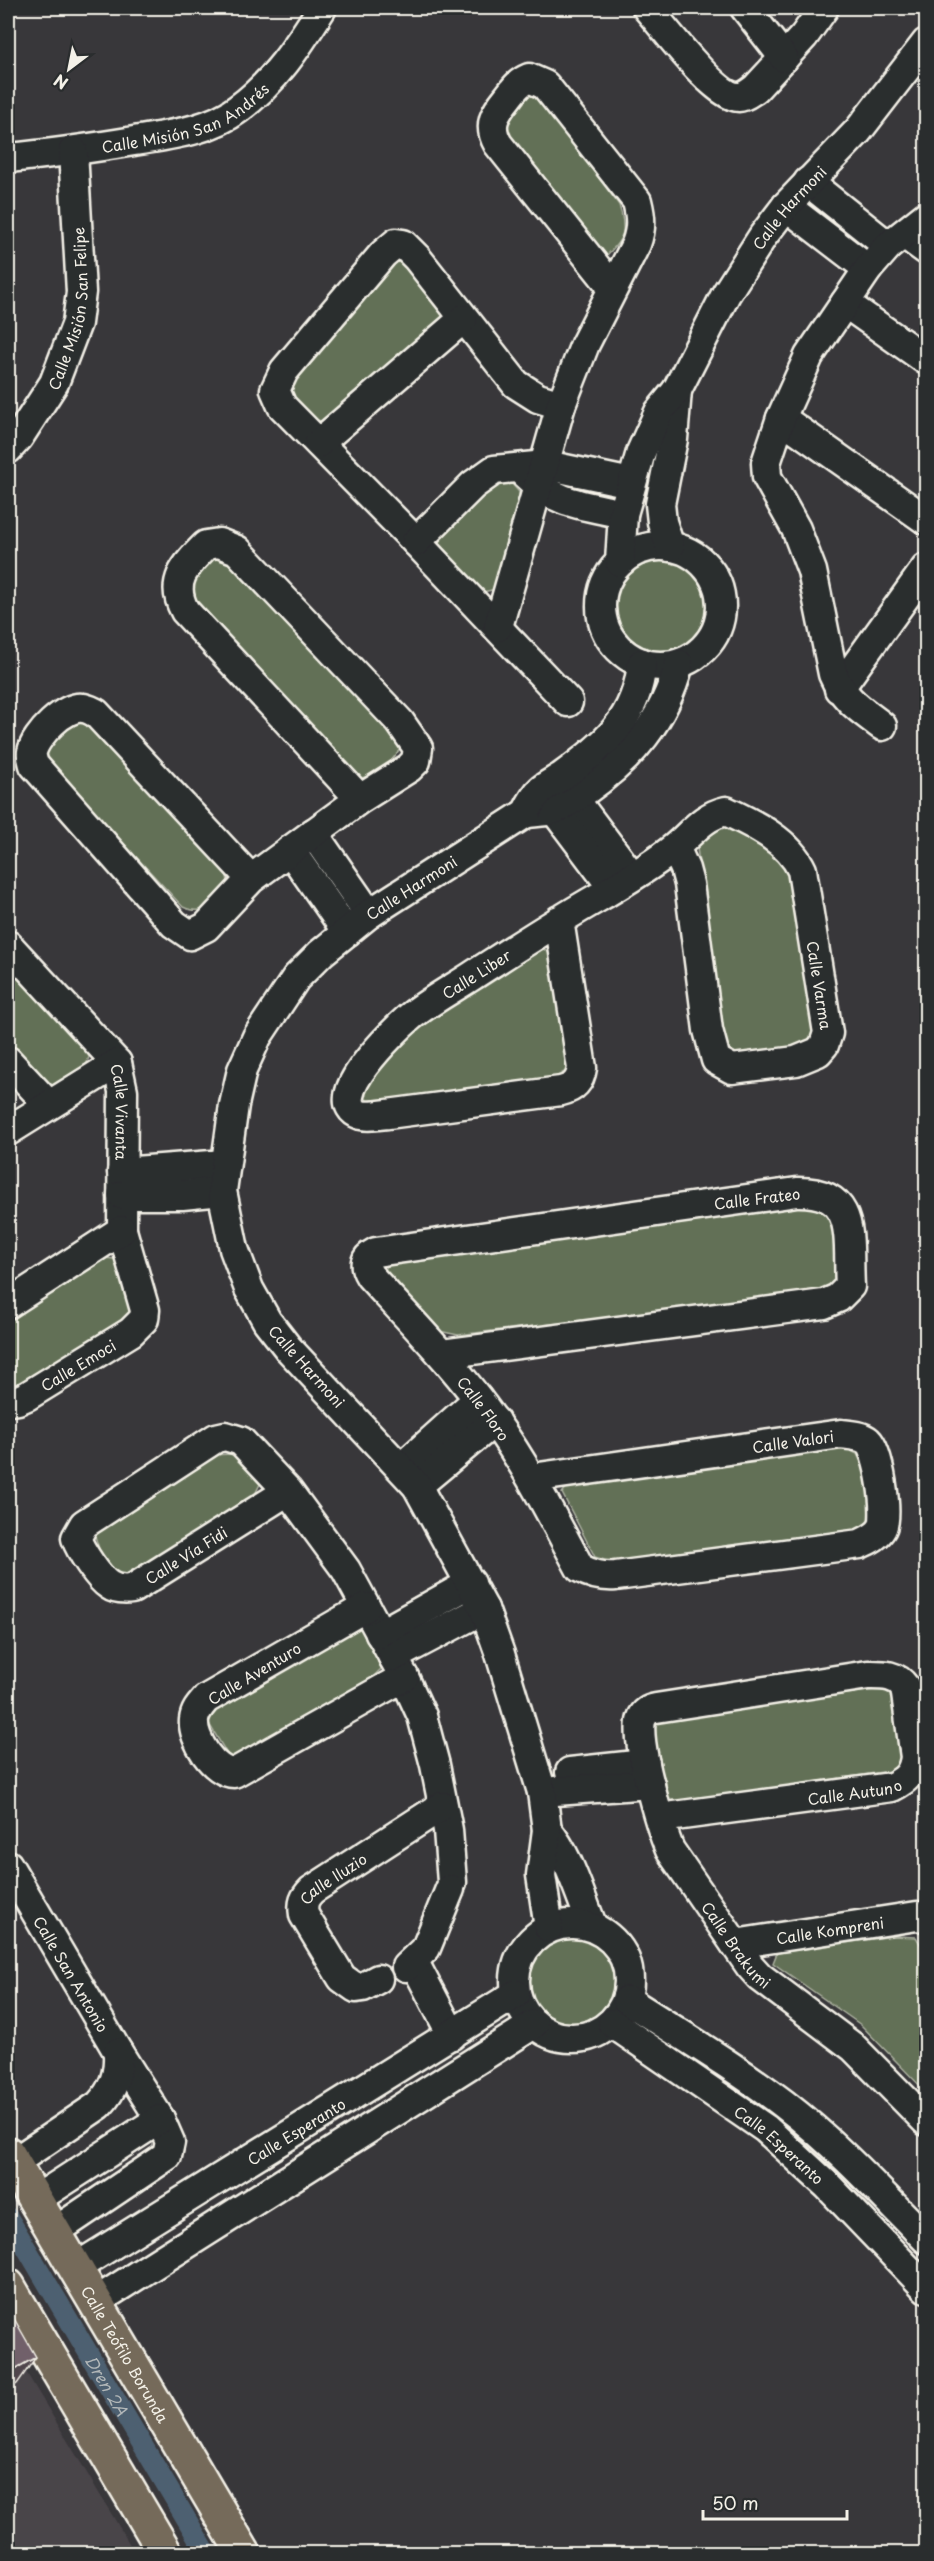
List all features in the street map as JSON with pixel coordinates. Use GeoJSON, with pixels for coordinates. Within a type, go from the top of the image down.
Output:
{"type":"FeatureCollection","features":[{"type":"Feature","properties":{"kind":"main road","name":"Calle Teófilo Borunda"},"geometry":{"type":"LineString","coordinates":[[10,2158],[244,2553]]}},
{"type":"Feature","properties":{"kind":"main road"},"geometry":{"type":"LineString","coordinates":[[8,2286],[166,2553]]}},
{"type":"Feature","properties":{"kind":"street","name":"Calle Misión San Andrés"},"geometry":{"type":"LineString","coordinates":[[8,158],[73,151],[200,128],[237,111],[273,79],[293,54],[322,8]]}},
{"type":"Feature","properties":{"kind":"street"},"geometry":{"type":"LineString","coordinates":[[647,8],[707,78],[728,95],[738,98],[745,96],[784,58],[804,36],[824,8]]}},
{"type":"Feature","properties":{"kind":"street"},"geometry":{"type":"LineString","coordinates":[[745,8],[784,58]]}},
{"type":"Feature","properties":{"kind":"street","name":"Calle Harmoni"},"geometry":{"type":"LineString","coordinates":[[620,562],[623,514],[642,452],[659,412],[677,390],[726,294],[763,236],[786,206],[858,131],[927,43]]}},
{"type":"Feature","properties":{"kind":"street"},"geometry":{"type":"LineString","coordinates":[[498,627],[535,473],[585,344],[613,288],[641,230],[642,218],[637,201],[545,85],[529,78],[520,81],[496,111],[492,123],[492,134],[613,288]]}},
{"type":"Feature","properties":{"kind":"street","name":"Calle Misión San Felipe"},"geometry":{"type":"LineString","coordinates":[[11,438],[54,383],[77,323],[81,292],[73,151]]}},
{"type":"Feature","properties":{"kind":"street"},"geometry":{"type":"LineString","coordinates":[[808,182],[906,243]]}},
{"type":"Feature","properties":{"kind":"street"},"geometry":{"type":"LineString","coordinates":[[786,206],[868,269]]}},
{"type":"Feature","properties":{"kind":"street"},"geometry":{"type":"LineString","coordinates":[[882,726],[849,701],[839,689],[833,674],[812,571],[796,529],[767,477],[766,463],[781,418],[809,356],[868,269],[906,243],[927,216]]}},
{"type":"Feature","properties":{"kind":"street"},"geometry":{"type":"LineString","coordinates":[[561,405],[538,398],[516,384],[410,250],[403,244],[396,243],[284,370],[275,390],[282,406],[416,542],[568,702]]}},
{"type":"Feature","properties":{"kind":"street"},"geometry":{"type":"LineString","coordinates":[[845,303],[927,360]]}},
{"type":"Feature","properties":{"kind":"street"},"geometry":{"type":"LineString","coordinates":[[319,442],[463,319]]}},
{"type":"Feature","properties":{"kind":"street","name":"Calle Harmoni"},"geometry":{"type":"LineString","coordinates":[[670,547],[662,522],[660,504],[673,439],[677,390]]}},
{"type":"Feature","properties":{"kind":"street"},"geometry":{"type":"LineString","coordinates":[[781,418],[927,520]]}},
{"type":"Feature","properties":{"kind":"street"},"geometry":{"type":"LineString","coordinates":[[416,542],[472,484],[494,470],[505,467],[535,473],[631,483]]}},
{"type":"Feature","properties":{"kind":"street"},"geometry":{"type":"LineString","coordinates":[[535,473],[558,499],[623,514]]}},
{"type":"Feature","properties":{"kind":"street"},"geometry":{"type":"LineString","coordinates":[[251,879],[96,713],[81,707],[66,711],[36,741],[31,754],[34,765],[183,931],[190,935],[206,927],[251,879],[360,799],[409,768],[416,760],[418,748],[412,736],[237,550],[219,543],[206,545],[183,572],[179,584],[177,597],[185,611],[360,799]]}},
{"type":"Feature","properties":{"kind":"street"},"geometry":{"type":"LineString","coordinates":[[670,547],[695,557],[705,566],[715,582],[721,602],[719,622],[711,640],[691,659],[665,666],[642,663],[617,647],[603,624],[601,611],[605,584],[620,562],[643,549],[670,547]]}},
{"type":"Feature","properties":{"kind":"street"},"geometry":{"type":"LineString","coordinates":[[839,689],[927,568]]}},
{"type":"Feature","properties":{"kind":"street","name":"Calle Harmoni"},"geometry":{"type":"LineString","coordinates":[[551,798],[611,735],[631,709],[640,683],[642,663]]}},
{"type":"Feature","properties":{"kind":"street","name":"Calle Harmoni"},"geometry":{"type":"LineString","coordinates":[[549,1928],[541,1875],[547,1830],[540,1784],[500,1654],[483,1609],[471,1583],[409,1477],[288,1348],[267,1321],[249,1289],[234,1249],[224,1178],[242,1070],[257,1037],[296,978],[369,914],[551,798],[606,776],[631,754],[653,725],[671,692],[679,664]]}},
{"type":"Feature","properties":{"kind":"street"},"geometry":{"type":"LineString","coordinates":[[551,798],[622,882]]}},
{"type":"Feature","properties":{"kind":"street","name":"Calle Liber"},"geometry":{"type":"LineString","coordinates":[[559,920],[582,1068],[576,1084],[561,1091],[368,1116],[359,1114],[352,1108],[349,1097],[354,1080],[379,1047],[412,1015],[559,920],[622,882],[675,847],[706,819],[726,811]]}},
{"type":"Feature","properties":{"kind":"street","name":"Calle Varma"},"geometry":{"type":"LineString","coordinates":[[675,847],[685,868],[689,884],[708,1030],[716,1060],[732,1069],[796,1061],[818,1053],[828,1033],[802,870],[790,850],[774,838],[726,811]]}},
{"type":"Feature","properties":{"kind":"street"},"geometry":{"type":"LineString","coordinates":[[313,834],[369,914]]}},
{"type":"Feature","properties":{"kind":"street"},"geometry":{"type":"LineString","coordinates":[[290,850],[347,932]]}},
{"type":"Feature","properties":{"kind":"street","name":"Calle Vivanta"},"geometry":{"type":"LineString","coordinates":[[8,945],[117,1063],[123,1091],[122,1230],[143,1300],[144,1319]]}},
{"type":"Feature","properties":{"kind":"street"},"geometry":{"type":"LineString","coordinates":[[8,1061],[48,1104]]}},
{"type":"Feature","properties":{"kind":"street"},"geometry":{"type":"LineString","coordinates":[[8,1131],[117,1063]]}},
{"type":"Feature","properties":{"kind":"street"},"geometry":{"type":"LineString","coordinates":[[122,1184],[182,1195],[224,1178]]}},
{"type":"Feature","properties":{"kind":"street","name":"Calle Frateo"},"geometry":{"type":"LineString","coordinates":[[365,1268],[365,1261],[376,1252],[797,1192],[827,1195],[843,1211],[850,1286],[838,1298],[824,1304],[442,1354]]}},
{"type":"Feature","properties":{"kind":"street"},"geometry":{"type":"LineString","coordinates":[[8,1304],[122,1230]]}},
{"type":"Feature","properties":{"kind":"street","name":"Calle Floro"},"geometry":{"type":"LineString","coordinates":[[365,1268],[442,1354],[486,1410],[532,1478],[580,1568]]}},
{"type":"Feature","properties":{"kind":"street","name":"Calle Emoci"},"geometry":{"type":"LineString","coordinates":[[8,1401],[27,1396],[131,1332],[144,1319]]}},
{"type":"Feature","properties":{"kind":"street"},"geometry":{"type":"LineString","coordinates":[[409,1477],[486,1410]]}},
{"type":"Feature","properties":{"kind":"street","name":"Calle Valori"},"geometry":{"type":"LineString","coordinates":[[532,1478],[841,1434],[856,1436],[867,1441],[875,1451],[886,1515],[882,1528],[873,1538],[860,1545],[616,1576],[603,1577],[580,1568]]}},
{"type":"Feature","properties":{"kind":"street","name":"Calle Vía Fidi"},"geometry":{"type":"LineString","coordinates":[[233,1437],[251,1450],[288,1491],[132,1589],[123,1590],[107,1584],[79,1546],[76,1538],[84,1524],[216,1438],[233,1437]]}},
{"type":"Feature","properties":{"kind":"street"},"geometry":{"type":"LineString","coordinates":[[288,1491],[346,1570],[422,1716],[448,1830],[451,1885],[431,1938],[410,1965],[452,2035]]}},
{"type":"Feature","properties":{"kind":"street"},"geometry":{"type":"LineString","coordinates":[[392,1656],[471,1583]]}},
{"type":"Feature","properties":{"kind":"street","name":"Calle Aventuro"},"geometry":{"type":"LineString","coordinates":[[366,1607],[206,1699],[196,1714],[195,1732],[211,1761],[227,1773],[234,1773],[392,1656]]}},
{"type":"Feature","properties":{"kind":"street"},"geometry":{"type":"LineString","coordinates":[[392,1656],[483,1609]]}},
{"type":"Feature","properties":{"kind":"street","name":"Calle Autuno"},"geometry":{"type":"LineString","coordinates":[[648,1710],[868,1675],[892,1677],[900,1680],[905,1687],[915,1757],[909,1776],[891,1787],[660,1818]]}},
{"type":"Feature","properties":{"kind":"street","name":"Calle Brakumi"},"geometry":{"type":"LineString","coordinates":[[648,1710],[640,1720],[640,1728],[648,1774],[670,1850],[760,1977],[853,2047],[927,2121]]}},
{"type":"Feature","properties":{"kind":"street"},"geometry":{"type":"LineString","coordinates":[[540,1784],[648,1774]]}},
{"type":"Feature","properties":{"kind":"street","name":"Calle Iluzio"},"geometry":{"type":"LineString","coordinates":[[378,1979],[363,1988],[356,1988],[342,1978],[304,1915],[305,1897],[312,1890],[442,1806]]}},
{"type":"Feature","properties":{"kind":"street","name":"Calle Harmoni"},"geometry":{"type":"LineString","coordinates":[[547,1830],[556,1841],[567,1862],[593,1927]]}},
{"type":"Feature","properties":{"kind":"street","name":"Calle San Antonio"},"geometry":{"type":"LineString","coordinates":[[8,1865],[160,2119],[170,2142],[167,2156],[54,2232]]}},
{"type":"Feature","properties":{"kind":"street","name":"Calle Kompreni"},"geometry":{"type":"LineString","coordinates":[[735,1944],[917,1916],[927,1917]]}},
{"type":"Feature","properties":{"kind":"street"},"geometry":{"type":"LineString","coordinates":[[571,1923],[593,1927],[612,1939],[625,1957],[630,1978],[620,2012],[595,2035],[574,2039],[552,2035],[534,2024],[523,2010],[516,1994],[515,1978],[521,1955],[536,1936],[549,1928],[571,1923]]}},
{"type":"Feature","properties":{"kind":"street","name":"Calle Esperanto"},"geometry":{"type":"LineString","coordinates":[[75,2268],[516,1994]]}},
{"type":"Feature","properties":{"kind":"street"},"geometry":{"type":"LineString","coordinates":[[620,2012],[746,2076],[821,2135],[927,2239]]}},
{"type":"Feature","properties":{"kind":"street","name":"Calle Esperanto"},"geometry":{"type":"LineString","coordinates":[[620,2012],[766,2129],[828,2186],[927,2288]]}},
{"type":"Feature","properties":{"kind":"street"},"geometry":{"type":"LineString","coordinates":[[95,2302],[534,2024]]}},
{"type":"Feature","properties":{"kind":"street"},"geometry":{"type":"LineString","coordinates":[[10,2158],[99,2105],[109,2094],[116,2081],[118,2052]]}},
{"type":"Feature","properties":{"kind":"street"},"geometry":{"type":"LineString","coordinates":[[35,2200],[160,2119]]}},
{"type":"Feature","properties":{"kind":"shaded area"},"geometry":{"type":"Polygon","coordinates":[[[8,2342],[46,2405],[135,2553],[8,2553],[8,2342]]]}},
{"type":"Feature","properties":{"kind":"green space"},"geometry":{"type":"Polygon","coordinates":[[[530,92],[539,98],[619,205],[623,233],[621,239],[606,256],[507,133],[509,113],[530,92]]]}},
{"type":"Feature","properties":{"kind":"green space"},"geometry":{"type":"Polygon","coordinates":[[[400,257],[438,301],[444,317],[323,421],[312,420],[289,393],[292,377],[386,268],[400,257]]]}},
{"type":"Feature","properties":{"kind":"green space"},"geometry":{"type":"Polygon","coordinates":[[[491,481],[509,481],[519,492],[519,511],[496,589],[483,592],[438,545],[443,533],[491,481]]]}},
{"type":"Feature","properties":{"kind":"green space"},"geometry":{"type":"Polygon","coordinates":[[[217,551],[228,553],[402,745],[385,766],[374,774],[361,778],[348,767],[191,599],[193,585],[199,572],[217,551]]]}},
{"type":"Feature","properties":{"kind":"green space"},"geometry":{"type":"Polygon","coordinates":[[[663,556],[683,560],[699,571],[710,587],[714,607],[710,627],[699,643],[683,654],[663,658],[643,654],[627,643],[616,627],[612,607],[616,587],[627,571],[643,560],[663,556]]]}},
{"type":"Feature","properties":{"kind":"green space"},"geometry":{"type":"Polygon","coordinates":[[[80,717],[96,723],[224,865],[228,881],[215,900],[205,909],[192,910],[183,907],[52,767],[47,754],[55,738],[80,717]]]}},
{"type":"Feature","properties":{"kind":"green space"},"geometry":{"type":"Polygon","coordinates":[[[719,821],[733,824],[787,864],[794,879],[813,1037],[803,1048],[734,1056],[725,1044],[697,848],[702,835],[719,821]]]}},
{"type":"Feature","properties":{"kind":"green space"},"geometry":{"type":"Polygon","coordinates":[[[540,947],[550,953],[569,1062],[566,1071],[549,1081],[367,1103],[365,1089],[379,1065],[413,1031],[450,1005],[501,975],[523,955],[540,947]]]}},
{"type":"Feature","properties":{"kind":"green space"},"geometry":{"type":"Polygon","coordinates":[[[8,964],[85,1048],[89,1057],[84,1071],[54,1088],[45,1082],[8,1040],[8,964]]]}},
{"type":"Feature","properties":{"kind":"green space"},"geometry":{"type":"Polygon","coordinates":[[[824,1204],[834,1233],[838,1266],[835,1286],[820,1292],[458,1335],[439,1331],[391,1280],[385,1270],[389,1262],[783,1207],[824,1204]]]}},
{"type":"Feature","properties":{"kind":"green space"},"geometry":{"type":"Polygon","coordinates":[[[104,1258],[114,1259],[133,1310],[119,1322],[8,1393],[8,1318],[104,1258]]]}},
{"type":"Feature","properties":{"kind":"green space"},"geometry":{"type":"Polygon","coordinates":[[[842,1446],[857,1454],[865,1471],[872,1517],[868,1526],[853,1536],[611,1562],[595,1557],[562,1493],[569,1485],[842,1446]]]}},
{"type":"Feature","properties":{"kind":"green space"},"geometry":{"type":"Polygon","coordinates":[[[233,1454],[260,1484],[251,1502],[130,1575],[119,1579],[101,1555],[94,1533],[209,1455],[233,1454]]]}},
{"type":"Feature","properties":{"kind":"green space"},"geometry":{"type":"Polygon","coordinates":[[[350,1625],[362,1627],[381,1669],[363,1686],[230,1759],[208,1722],[212,1710],[350,1625]]]}},
{"type":"Feature","properties":{"kind":"green space"},"geometry":{"type":"Polygon","coordinates":[[[875,1690],[890,1691],[900,1712],[903,1766],[896,1770],[677,1802],[666,1796],[652,1727],[660,1717],[692,1715],[875,1690]]]}},
{"type":"Feature","properties":{"kind":"green space"},"geometry":{"type":"Polygon","coordinates":[[[574,1932],[593,1936],[609,1946],[619,1962],[623,1981],[619,2000],[609,2016],[593,2026],[574,2030],[555,2026],[539,2016],[529,2000],[525,1981],[529,1962],[539,1946],[555,1936],[574,1932]]]}},
{"type":"Feature","properties":{"kind":"green space"},"geometry":{"type":"Polygon","coordinates":[[[893,1936],[916,1937],[924,1950],[926,2092],[861,2025],[773,1963],[777,1953],[893,1936]]]}},
{"type":"Feature","properties":{"kind":"building"},"geometry":{"type":"Polygon","coordinates":[[[8,2308],[36,2357],[8,2373],[8,2308]]]}},
{"type":"Feature","properties":{"kind":"waterway","name":"Dren 2A"},"geometry":{"type":"LineString","coordinates":[[8,2217],[207,2554]]}}]}
